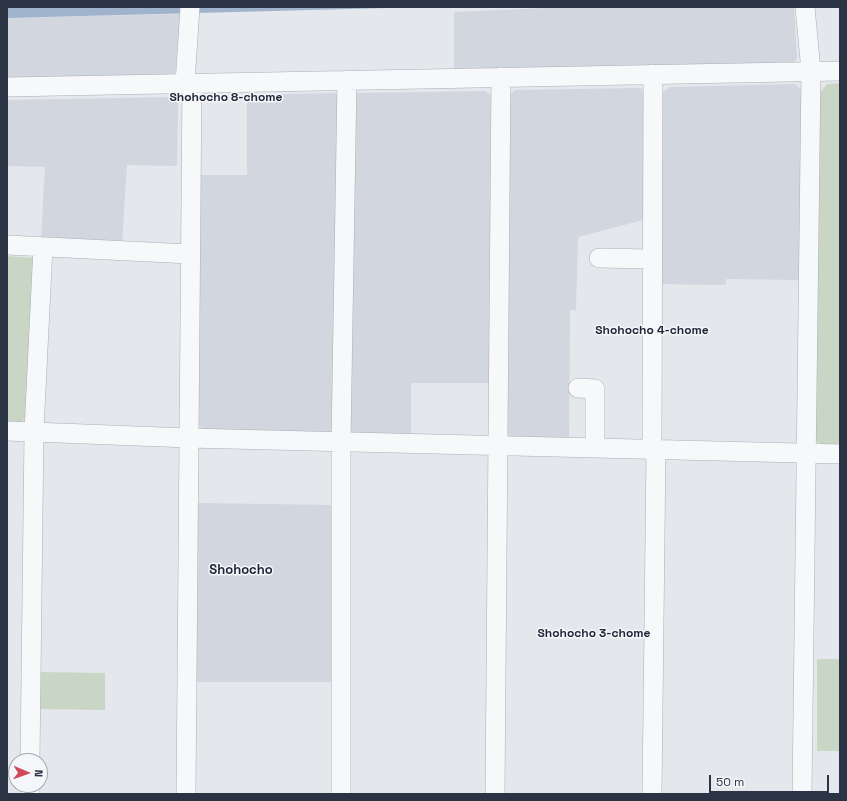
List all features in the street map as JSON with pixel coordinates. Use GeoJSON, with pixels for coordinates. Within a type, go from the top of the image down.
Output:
{"type":"FeatureCollection","features":[{"type":"Feature","properties":{"kind":"street"},"geometry":{"type":"LineString","coordinates":[[802,794],[811,71],[805,7]]}},
{"type":"Feature","properties":{"kind":"street"},"geometry":{"type":"LineString","coordinates":[[186,794],[190,254],[188,83],[190,13]]}},
{"type":"Feature","properties":{"kind":"street"},"geometry":{"type":"LineString","coordinates":[[7,87],[840,71]]}},
{"type":"Feature","properties":{"kind":"street"},"geometry":{"type":"LineString","coordinates":[[652,794],[654,450],[652,259],[653,74]]}},
{"type":"Feature","properties":{"kind":"street"},"geometry":{"type":"LineString","coordinates":[[495,794],[501,77]]}},
{"type":"Feature","properties":{"kind":"street"},"geometry":{"type":"LineString","coordinates":[[341,794],[341,442],[347,80]]}},
{"type":"Feature","properties":{"kind":"street"},"geometry":{"type":"LineString","coordinates":[[7,245],[190,254]]}},
{"type":"Feature","properties":{"kind":"street"},"geometry":{"type":"LineString","coordinates":[[30,753],[34,431],[43,247]]}},
{"type":"Feature","properties":{"kind":"street"},"geometry":{"type":"LineString","coordinates":[[599,258],[652,259]]}},
{"type":"Feature","properties":{"kind":"street"},"geometry":{"type":"LineString","coordinates":[[578,388],[595,389],[595,448]]}},
{"type":"Feature","properties":{"kind":"street"},"geometry":{"type":"LineString","coordinates":[[7,431],[189,438],[840,454]]}},
{"type":"Feature","properties":{"kind":"shaded area"},"geometry":{"type":"Polygon","coordinates":[[[569,7],[794,7],[797,58],[794,63],[454,70],[454,12],[569,7]]]}},
{"type":"Feature","properties":{"kind":"shaded area"},"geometry":{"type":"Polygon","coordinates":[[[181,14],[175,75],[7,78],[7,18],[181,14]]]}},
{"type":"Feature","properties":{"kind":"shaded area"},"geometry":{"type":"Polygon","coordinates":[[[795,84],[802,91],[799,280],[726,279],[726,285],[658,284],[658,94],[671,87],[795,84]]]}},
{"type":"Feature","properties":{"kind":"shaded area"},"geometry":{"type":"Polygon","coordinates":[[[641,88],[647,96],[647,219],[578,237],[576,310],[570,310],[569,440],[509,438],[506,433],[509,96],[515,90],[641,88]]]}},
{"type":"Feature","properties":{"kind":"shaded area"},"geometry":{"type":"Polygon","coordinates":[[[486,91],[491,96],[489,383],[411,383],[411,436],[354,434],[346,428],[352,98],[358,93],[486,91]]]}},
{"type":"Feature","properties":{"kind":"shaded area"},"geometry":{"type":"Polygon","coordinates":[[[335,93],[340,97],[335,429],[329,434],[204,431],[197,423],[199,175],[247,175],[247,95],[335,93]]]}},
{"type":"Feature","properties":{"kind":"shaded area"},"geometry":{"type":"Polygon","coordinates":[[[174,97],[178,102],[177,166],[127,165],[122,243],[41,239],[45,167],[7,166],[7,100],[174,97]]]}},
{"type":"Feature","properties":{"kind":"shaded area"},"geometry":{"type":"Polygon","coordinates":[[[197,503],[335,505],[335,682],[195,682],[197,503]]]}},
{"type":"Feature","properties":{"kind":"green space"},"geometry":{"type":"Polygon","coordinates":[[[840,83],[840,447],[825,446],[814,440],[819,94],[827,84],[840,83]]]}},
{"type":"Feature","properties":{"kind":"green space"},"geometry":{"type":"Polygon","coordinates":[[[7,256],[35,258],[28,414],[22,422],[7,422],[7,256]]]}},
{"type":"Feature","properties":{"kind":"green space"},"geometry":{"type":"Polygon","coordinates":[[[817,659],[840,659],[840,751],[817,751],[817,659]]]}},
{"type":"Feature","properties":{"kind":"green space"},"geometry":{"type":"Polygon","coordinates":[[[39,672],[105,673],[105,710],[38,709],[39,672]]]}},
{"type":"Feature","properties":{"kind":"water"},"geometry":{"type":"Polygon","coordinates":[[[7,7],[425,7],[7,18],[7,7]]]}},
{"type":"Feature","properties":{"kind":"district","name":"Shohocho 8-chome"},"geometry":{"type":"Point","coordinates":[226,98]}},
{"type":"Feature","properties":{"kind":"district","name":"Shohocho 4-chome"},"geometry":{"type":"Point","coordinates":[652,331]}},
{"type":"Feature","properties":{"kind":"district","name":"Shohocho"},"geometry":{"type":"Point","coordinates":[241,570]}},
{"type":"Feature","properties":{"kind":"district","name":"Shohocho 3-chome"},"geometry":{"type":"Point","coordinates":[594,634]}}]}
